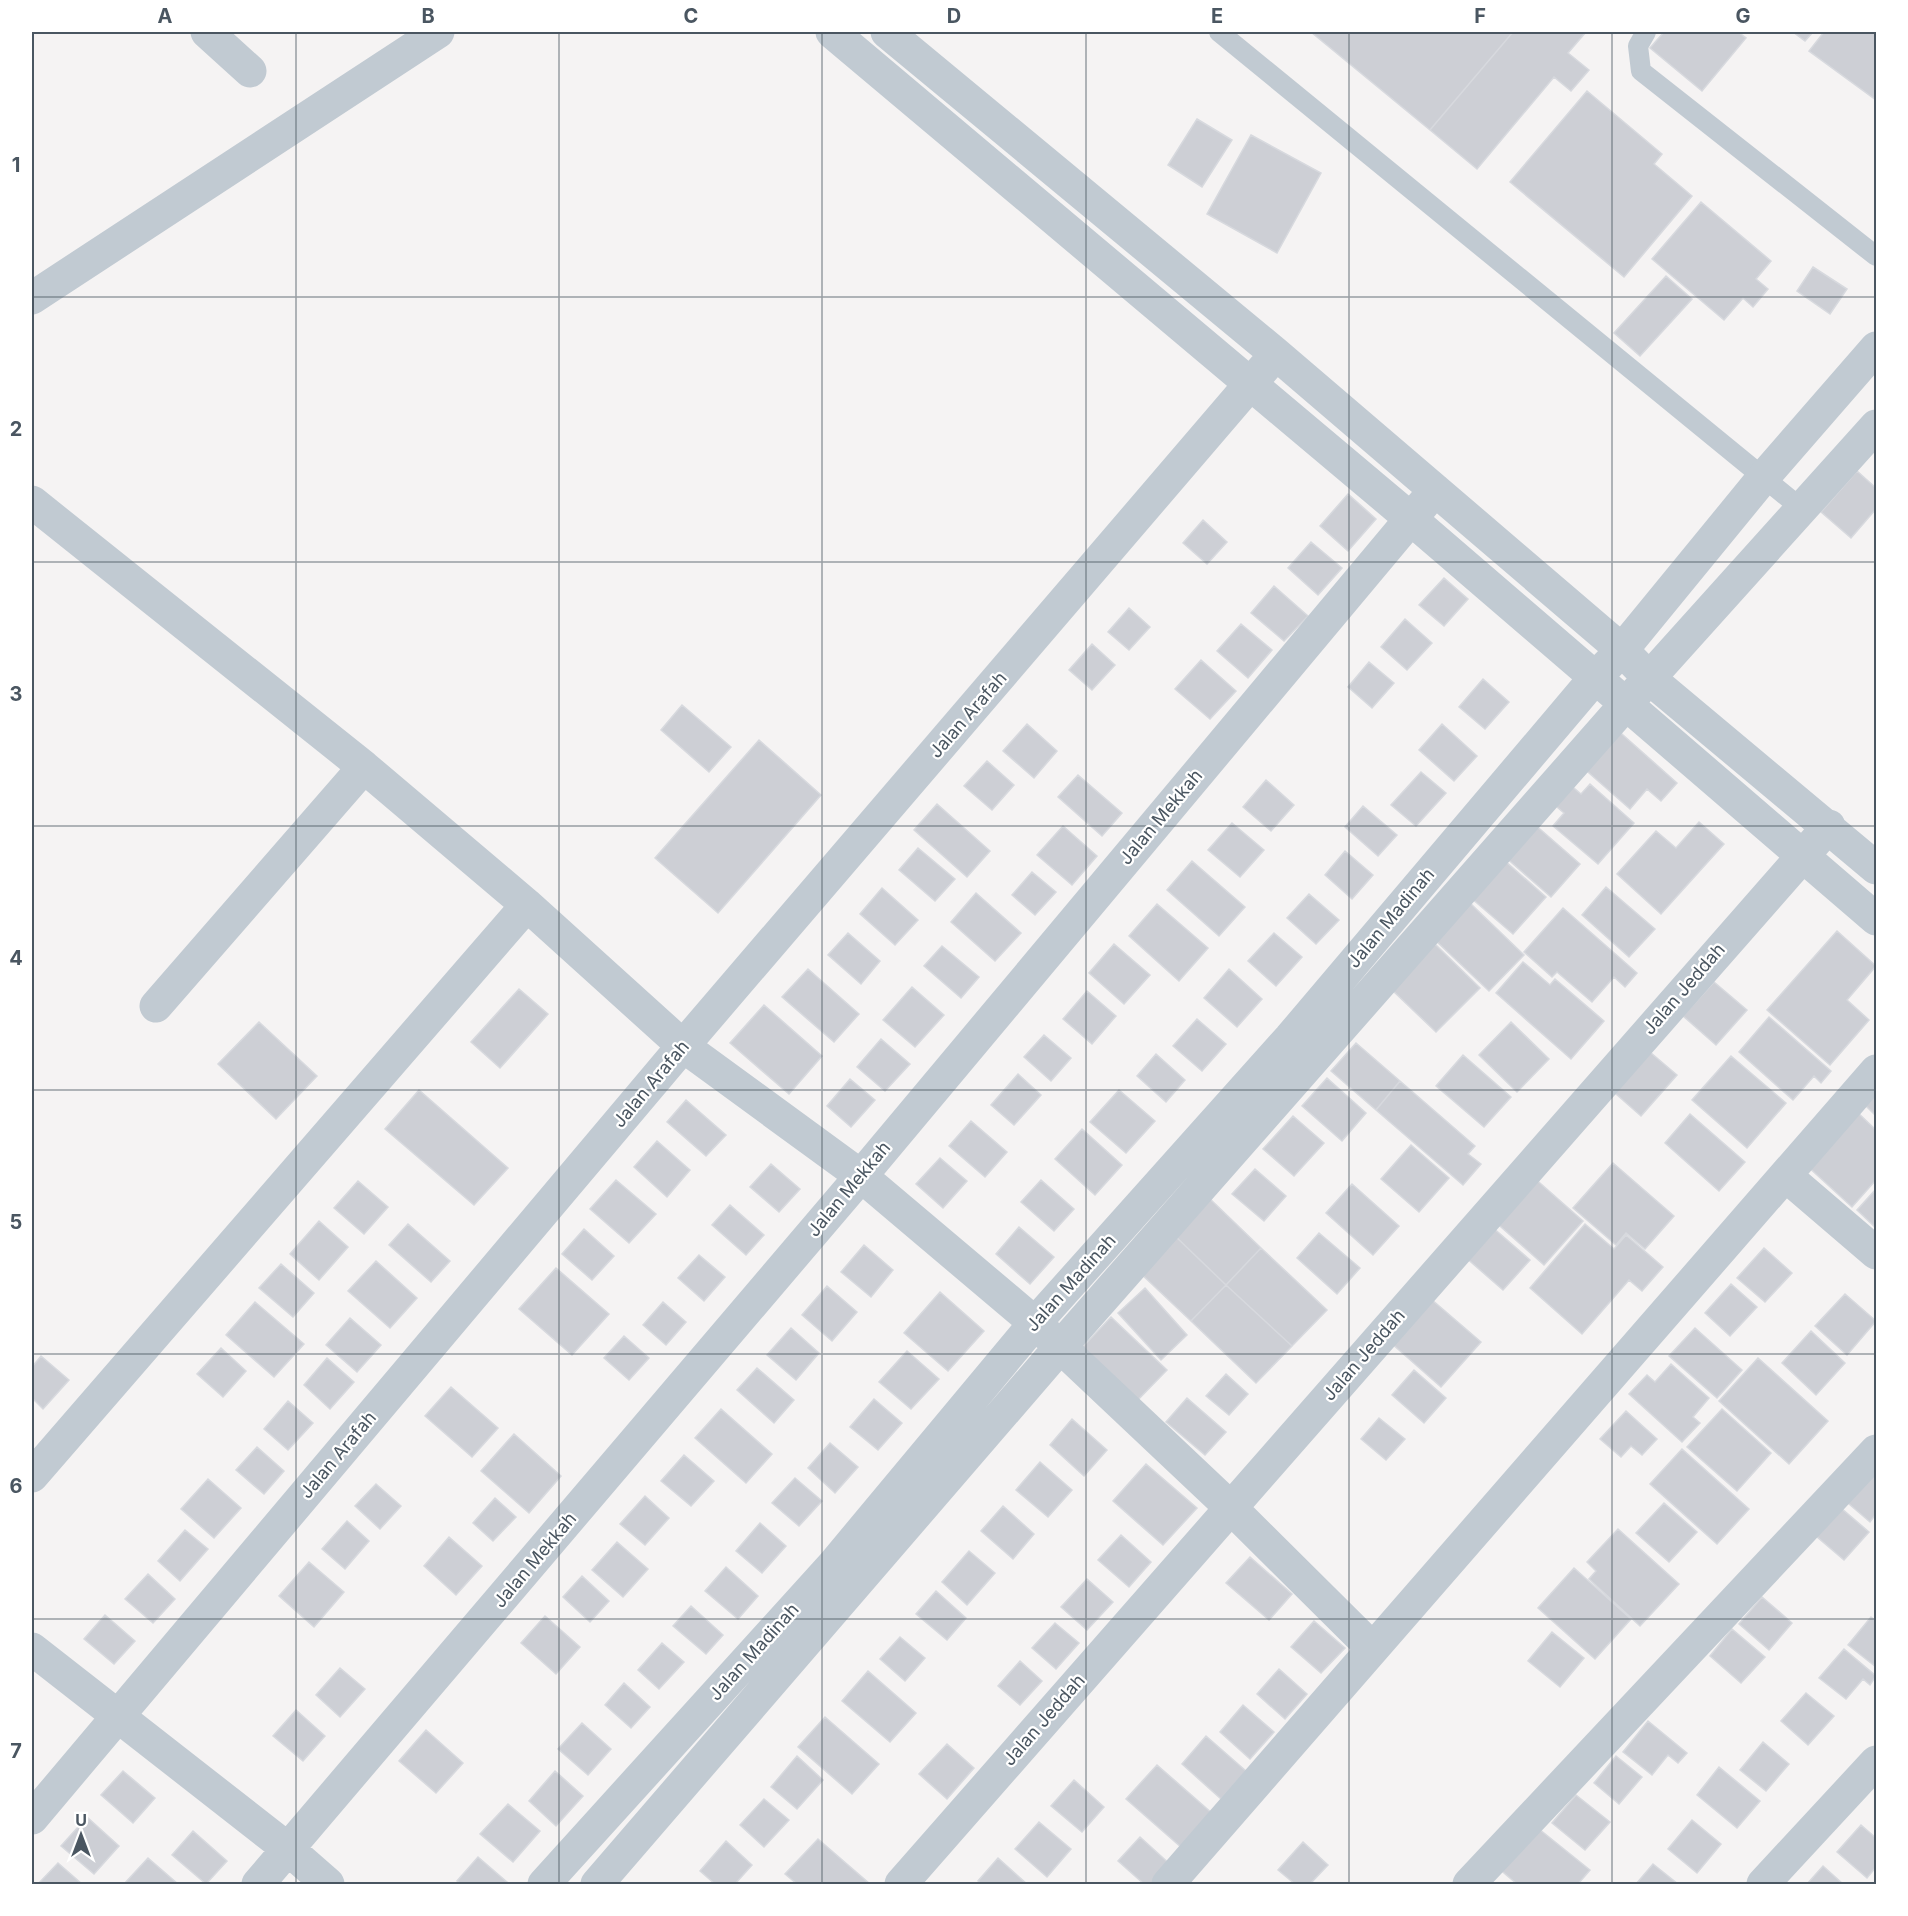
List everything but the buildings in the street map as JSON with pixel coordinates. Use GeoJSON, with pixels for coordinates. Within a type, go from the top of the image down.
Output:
{"type":"FeatureCollection","features":[{"type":"Feature","properties":{"kind":"street"},"geometry":{"type":"LineString","coordinates":[[207,32],[250,71]]}},
{"type":"Feature","properties":{"kind":"street"},"geometry":{"type":"LineString","coordinates":[[32,298],[438,32]]}},
{"type":"Feature","properties":{"kind":"street"},"geometry":{"type":"LineString","coordinates":[[832,32],[1250,386],[1411,519],[1594,679],[1876,919]]}},
{"type":"Feature","properties":{"kind":"street"},"geometry":{"type":"LineString","coordinates":[[887,32],[1276,354],[1622,650],[1650,679],[1829,826],[1876,868]]}},
{"type":"Feature","properties":{"kind":"street","name":"Jalan Arafah"},"geometry":{"type":"LineString","coordinates":[[32,1818],[683,1046],[1276,354]]}},
{"type":"Feature","properties":{"kind":"street","name":"Jalan Madinah"},"geometry":{"type":"LineString","coordinates":[[544,1884],[834,1564],[1035,1323],[1290,1038],[1594,679],[1622,650],[1762,479],[1870,368]]}},
{"type":"Feature","properties":{"kind":"street","name":"Jalan Madinah"},"geometry":{"type":"LineString","coordinates":[[597,1884],[1061,1346],[1625,705],[1876,426]]}},
{"type":"Feature","properties":{"kind":"street","name":"Jalan Mekkah"},"geometry":{"type":"LineString","coordinates":[[258,1884],[861,1176],[1436,490]]}},
{"type":"Feature","properties":{"kind":"street"},"geometry":{"type":"LineString","coordinates":[[32,502],[364,767],[527,905],[683,1046],[861,1176],[1035,1323],[1230,1507],[1372,1648]]}},
{"type":"Feature","properties":{"kind":"street"},"geometry":{"type":"LineString","coordinates":[[156,1006],[364,767]]}},
{"type":"Feature","properties":{"kind":"street","name":"Jalan Jeddah"},"geometry":{"type":"LineString","coordinates":[[901,1884],[1829,826]]}},
{"type":"Feature","properties":{"kind":"street"},"geometry":{"type":"LineString","coordinates":[[32,1476],[527,905]]}},
{"type":"Feature","properties":{"kind":"street"},"geometry":{"type":"LineString","coordinates":[[1168,1884],[1876,1071]]}},
{"type":"Feature","properties":{"kind":"street"},"geometry":{"type":"LineString","coordinates":[[1785,1176],[1876,1253]]}},
{"type":"Feature","properties":{"kind":"street"},"geometry":{"type":"LineString","coordinates":[[1469,1884],[1876,1451]]}},
{"type":"Feature","properties":{"kind":"street"},"geometry":{"type":"LineString","coordinates":[[32,1648],[117,1718],[288,1849],[328,1884]]}},
{"type":"Feature","properties":{"kind":"street"},"geometry":{"type":"LineString","coordinates":[[1763,1884],[1876,1762]]}},
{"type":"Feature","properties":{"kind":"lane"},"geometry":{"type":"LineString","coordinates":[[1219,32],[1762,479],[1802,509]]}},
{"type":"Feature","properties":{"kind":"lane"},"geometry":{"type":"LineString","coordinates":[[1646,32],[1638,46],[1641,71],[1876,256]]}}]}
